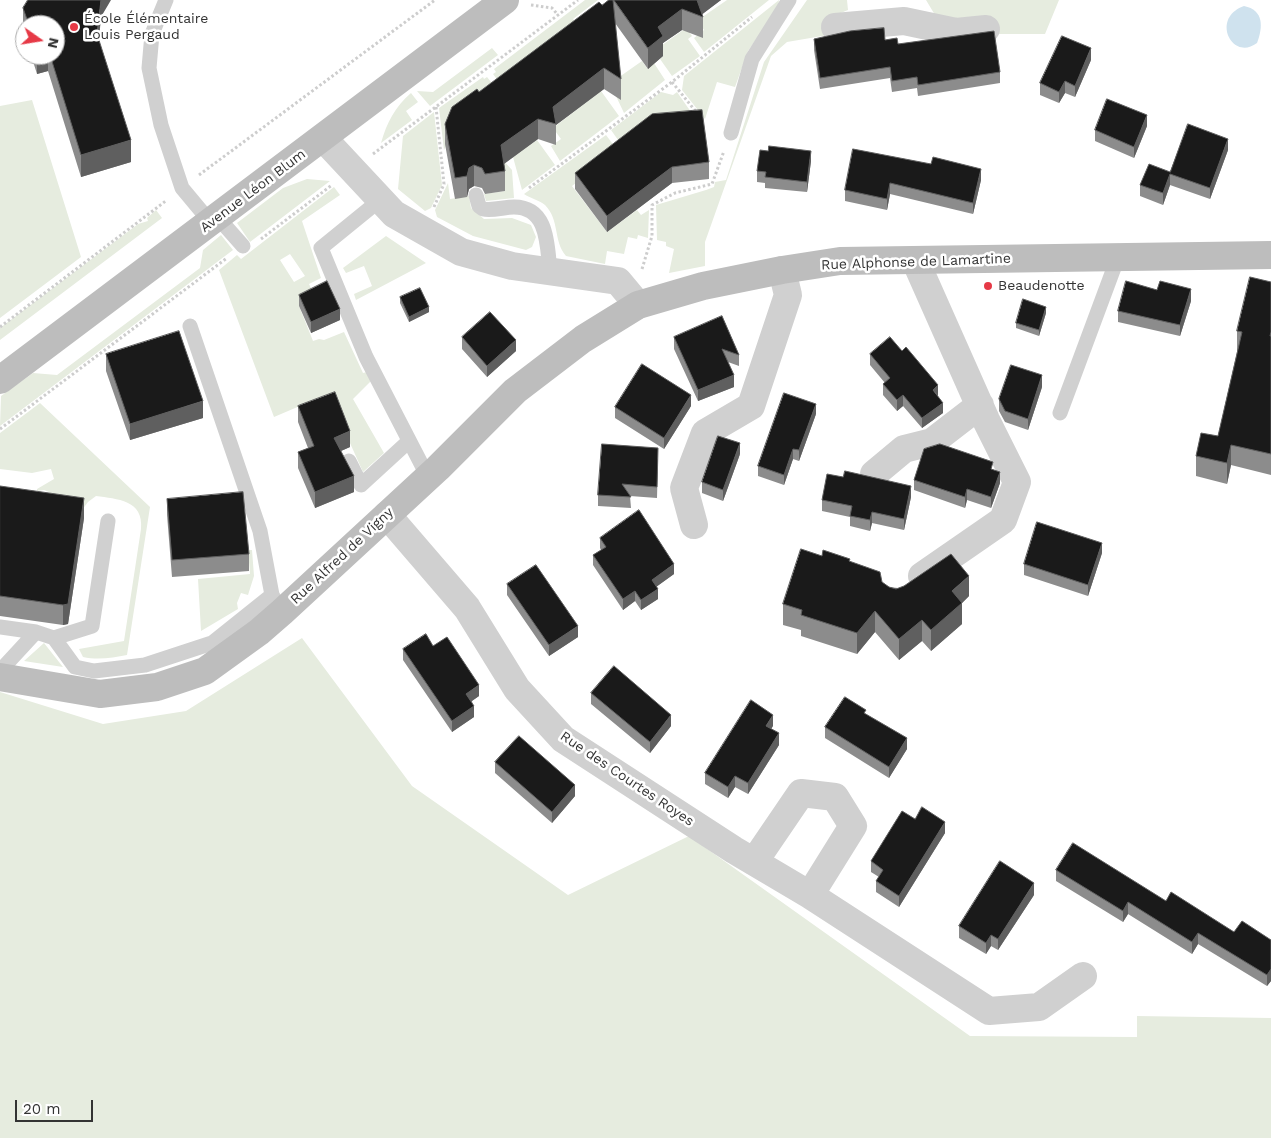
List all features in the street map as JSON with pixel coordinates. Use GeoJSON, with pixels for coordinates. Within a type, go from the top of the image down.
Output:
{"type":"FeatureCollection","features":[{"type":"Feature","properties":{"kind":"street","name":"Avenue Léon Blum"},"geometry":{"type":"LineString","coordinates":[[0,380],[505,0]]}},
{"type":"Feature","properties":{"kind":"street"},"geometry":{"type":"LineString","coordinates":[[835,27],[904,11],[956,32],[986,29]]}},
{"type":"Feature","properties":{"kind":"street"},"geometry":{"type":"LineString","coordinates":[[323,138],[394,214],[461,252],[512,266],[618,281],[633,299]]}},
{"type":"Feature","properties":{"kind":"street","name":"Rue Alphonse de Lamartine"},"geometry":{"type":"LineString","coordinates":[[633,299],[782,270],[840,261],[1271,255]]}},
{"type":"Feature","properties":{"kind":"street"},"geometry":{"type":"LineString","coordinates":[[903,589],[1003,520],[1017,482],[915,260]]}},
{"type":"Feature","properties":{"kind":"street"},"geometry":{"type":"LineString","coordinates":[[694,524],[684,488],[705,433],[751,406],[788,295],[782,270]]}},
{"type":"Feature","properties":{"kind":"street","name":"Rue Alfred de Vigny"},"geometry":{"type":"LineString","coordinates":[[0,677],[100,694],[157,686],[205,671],[259,632],[277,603],[387,514],[428,477],[515,391],[633,299]]}},
{"type":"Feature","properties":{"kind":"street"},"geometry":{"type":"LineString","coordinates":[[874,474],[904,449],[932,442],[980,405]]}},
{"type":"Feature","properties":{"kind":"street","name":"Rue des Courtes Royes"},"geometry":{"type":"LineString","coordinates":[[387,514],[467,608],[516,689],[564,739],[989,1011],[1039,1007],[1084,976]]}},
{"type":"Feature","properties":{"kind":"street"},"geometry":{"type":"LineString","coordinates":[[754,862],[801,792],[835,798],[853,826],[810,895]]}},
{"type":"Feature","properties":{"kind":"lane"},"geometry":{"type":"LineString","coordinates":[[166,0],[152,34],[149,68],[161,125],[182,188],[208,218],[220,220],[244,246]]}},
{"type":"Feature","properties":{"kind":"lane"},"geometry":{"type":"LineString","coordinates":[[731,133],[752,59],[789,0]]}},
{"type":"Feature","properties":{"kind":"lane"},"geometry":{"type":"LineString","coordinates":[[476,195],[479,206],[483,209],[516,207],[531,211],[543,224],[550,271]]}},
{"type":"Feature","properties":{"kind":"lane"},"geometry":{"type":"LineString","coordinates":[[380,200],[321,248],[366,357],[428,477]]}},
{"type":"Feature","properties":{"kind":"lane"},"geometry":{"type":"LineString","coordinates":[[1060,413],[1118,257]]}},
{"type":"Feature","properties":{"kind":"lane"},"geometry":{"type":"LineString","coordinates":[[54,638],[75,668],[94,671],[145,665],[212,643],[277,603],[260,530],[190,326]]}},
{"type":"Feature","properties":{"kind":"lane"},"geometry":{"type":"LineString","coordinates":[[349,461],[361,485],[409,441]]}},
{"type":"Feature","properties":{"kind":"lane"},"geometry":{"type":"LineString","coordinates":[[0,627],[36,632],[54,638],[92,626],[108,521]]}},
{"type":"Feature","properties":{"kind":"lane"},"geometry":{"type":"LineString","coordinates":[[0,671],[36,632]]}},
{"type":"Feature","properties":{"kind":"path"},"geometry":{"type":"LineString","coordinates":[[0,327],[182,188],[435,0]]}},
{"type":"Feature","properties":{"kind":"path"},"geometry":{"type":"LineString","coordinates":[[525,0],[528,4],[552,8],[558,15]]}},
{"type":"Feature","properties":{"kind":"path"},"geometry":{"type":"LineString","coordinates":[[0,429],[244,246],[246,250],[578,0]]}},
{"type":"Feature","properties":{"kind":"path"},"geometry":{"type":"LineString","coordinates":[[516,207],[521,195],[672,82],[758,13]]}},
{"type":"Feature","properties":{"kind":"path"},"geometry":{"type":"LineString","coordinates":[[633,299],[652,236],[652,205],[675,193],[712,184],[731,133],[705,123],[672,82]]}},
{"type":"Feature","properties":{"kind":"path"},"geometry":{"type":"LineString","coordinates":[[423,230],[444,184],[436,107]]}},
{"type":"Feature","properties":{"kind":"shaded area"},"geometry":{"type":"Polygon","coordinates":[[[585,0],[598,0],[573,19],[583,31],[504,89],[493,74],[496,72],[494,69],[585,0]]]}},
{"type":"Feature","properties":{"kind":"shaded area"},"geometry":{"type":"Polygon","coordinates":[[[727,0],[769,0],[704,52],[694,38],[704,30],[698,20],[727,0]]]}},
{"type":"Feature","properties":{"kind":"shaded area"},"geometry":{"type":"Polygon","coordinates":[[[779,0],[778,7],[748,51],[735,87],[717,82],[705,119],[682,90],[684,76],[779,0]]]}},
{"type":"Feature","properties":{"kind":"shaded area"},"geometry":{"type":"Polygon","coordinates":[[[807,0],[847,0],[848,10],[831,17],[834,34],[787,42],[771,56],[705,242],[705,266],[669,273],[674,249],[666,246],[666,242],[657,240],[656,205],[706,190],[714,187],[715,182],[726,180],[764,62],[807,0]]]}},
{"type":"Feature","properties":{"kind":"shaded area"},"geometry":{"type":"Polygon","coordinates":[[[926,0],[1059,0],[1045,34],[991,34],[954,18],[935,15],[926,0]]]}},
{"type":"Feature","properties":{"kind":"shaded area"},"geometry":{"type":"Polygon","coordinates":[[[686,28],[692,36],[688,39],[700,56],[672,76],[660,59],[663,56],[658,48],[686,28]]]}},
{"type":"Feature","properties":{"kind":"shaded area"},"geometry":{"type":"Polygon","coordinates":[[[492,48],[498,55],[430,106],[417,91],[433,92],[492,48]]]}},
{"type":"Feature","properties":{"kind":"shaded area"},"geometry":{"type":"Polygon","coordinates":[[[642,61],[647,68],[654,63],[665,80],[624,113],[615,94],[615,80],[642,61]]]}},
{"type":"Feature","properties":{"kind":"shaded area"},"geometry":{"type":"Polygon","coordinates":[[[483,77],[484,79],[487,77],[499,92],[457,121],[444,150],[439,108],[483,77]]]}},
{"type":"Feature","properties":{"kind":"shaded area"},"geometry":{"type":"Polygon","coordinates":[[[601,91],[619,116],[560,161],[551,146],[561,139],[553,128],[601,91]]]}},
{"type":"Feature","properties":{"kind":"shaded area"},"geometry":{"type":"Polygon","coordinates":[[[661,92],[673,95],[677,92],[698,122],[623,147],[611,130],[661,92]]]}},
{"type":"Feature","properties":{"kind":"shaded area"},"geometry":{"type":"Polygon","coordinates":[[[411,93],[418,102],[406,111],[412,120],[381,143],[392,115],[411,93]]]}},
{"type":"Feature","properties":{"kind":"shaded area"},"geometry":{"type":"Polygon","coordinates":[[[32,100],[81,257],[0,318],[0,106],[32,100]]]}},
{"type":"Feature","properties":{"kind":"shaded area"},"geometry":{"type":"Polygon","coordinates":[[[434,112],[442,185],[431,208],[425,211],[398,189],[403,136],[434,112]]]}},
{"type":"Feature","properties":{"kind":"shaded area"},"geometry":{"type":"Polygon","coordinates":[[[606,135],[618,151],[572,186],[607,232],[637,210],[641,215],[649,210],[648,238],[638,235],[637,239],[628,237],[624,254],[607,251],[605,264],[566,256],[559,244],[550,211],[543,203],[524,194],[606,135]]]}},
{"type":"Feature","properties":{"kind":"shaded area"},"geometry":{"type":"Polygon","coordinates":[[[537,140],[555,165],[522,190],[513,157],[537,140]]]}},
{"type":"Feature","properties":{"kind":"shaded area"},"geometry":{"type":"Polygon","coordinates":[[[503,160],[512,170],[514,198],[486,201],[484,194],[505,191],[503,160]]]}},
{"type":"Feature","properties":{"kind":"shaded area"},"geometry":{"type":"Polygon","coordinates":[[[307,179],[330,181],[250,242],[237,223],[283,188],[307,179]]]}},
{"type":"Feature","properties":{"kind":"shaded area"},"geometry":{"type":"Polygon","coordinates":[[[448,183],[450,199],[469,196],[471,208],[484,219],[512,218],[531,225],[536,237],[532,247],[526,250],[473,236],[437,217],[435,210],[448,183]]]}},
{"type":"Feature","properties":{"kind":"shaded area"},"geometry":{"type":"Polygon","coordinates":[[[334,187],[340,195],[302,221],[321,278],[309,284],[316,298],[299,306],[313,341],[324,340],[344,332],[363,373],[367,372],[372,380],[353,399],[384,453],[363,472],[328,394],[274,417],[219,270],[237,255],[241,259],[334,187]],[[290,254],[280,260],[294,282],[305,276],[290,254]]]}},
{"type":"Feature","properties":{"kind":"shaded area"},"geometry":{"type":"Polygon","coordinates":[[[156,210],[162,218],[0,340],[0,328],[138,224],[148,221],[147,218],[156,210]]]}},
{"type":"Feature","properties":{"kind":"shaded area"},"geometry":{"type":"Polygon","coordinates":[[[221,235],[233,250],[0,426],[1,396],[33,373],[57,375],[200,268],[203,250],[221,235]]]}},
{"type":"Feature","properties":{"kind":"shaded area"},"geometry":{"type":"Polygon","coordinates":[[[386,236],[426,263],[356,300],[354,294],[372,286],[364,266],[346,273],[343,268],[386,236]]]}},
{"type":"Feature","properties":{"kind":"shaded area"},"geometry":{"type":"Polygon","coordinates":[[[40,403],[150,507],[127,655],[88,658],[83,657],[79,649],[124,641],[141,529],[141,519],[138,512],[128,503],[96,496],[82,510],[52,498],[49,492],[44,490],[37,491],[37,489],[54,479],[51,469],[32,473],[0,469],[0,433],[40,403]]]}},
{"type":"Feature","properties":{"kind":"shaded area"},"geometry":{"type":"Polygon","coordinates":[[[248,550],[252,550],[254,576],[248,595],[241,593],[237,603],[238,609],[201,631],[198,579],[250,574],[248,550]]]}},
{"type":"Feature","properties":{"kind":"shaded area"},"geometry":{"type":"Polygon","coordinates":[[[302,638],[412,786],[568,895],[689,836],[970,1036],[1137,1037],[1137,1016],[1271,1018],[1271,1138],[0,1138],[0,692],[103,724],[186,711],[302,638]]]}},
{"type":"Feature","properties":{"kind":"shaded area"},"geometry":{"type":"Polygon","coordinates":[[[44,643],[63,667],[24,661],[44,643]]]}},
{"type":"Feature","properties":{"kind":"water"},"geometry":{"type":"Polygon","coordinates":[[[1244,6],[1255,11],[1261,25],[1257,43],[1248,47],[1240,47],[1233,43],[1228,36],[1227,28],[1228,20],[1234,12],[1244,6]]]}},
{"type":"Feature","properties":{"kind":"building"},"geometry":{"type":"Polygon","coordinates":[[[28,0],[101,0],[97,34],[131,140],[81,155],[53,65],[65,65],[65,15],[25,15],[23,8],[28,0]]]}},
{"type":"Feature","properties":{"kind":"building"},"geometry":{"type":"Polygon","coordinates":[[[609,0],[613,0],[621,79],[604,68],[553,107],[556,124],[538,119],[501,145],[505,171],[485,174],[482,168],[474,165],[469,168],[467,176],[455,178],[445,124],[452,107],[477,89],[479,92],[599,2],[602,5],[609,0]]]}},
{"type":"Feature","properties":{"kind":"building"},"geometry":{"type":"Polygon","coordinates":[[[614,0],[697,0],[703,17],[682,9],[658,27],[663,36],[648,48],[614,0]]]}},
{"type":"Feature","properties":{"kind":"building"},"geometry":{"type":"Polygon","coordinates":[[[884,28],[885,40],[897,38],[898,44],[994,31],[1000,72],[918,85],[917,77],[892,81],[890,67],[820,78],[814,39],[850,31],[884,28]]]}},
{"type":"Feature","properties":{"kind":"building"},"geometry":{"type":"Polygon","coordinates":[[[1062,36],[1091,48],[1075,86],[1065,81],[1059,92],[1040,83],[1062,36]]]}},
{"type":"Feature","properties":{"kind":"building"},"geometry":{"type":"Polygon","coordinates":[[[1107,99],[1147,115],[1134,147],[1095,130],[1107,99]]]}},
{"type":"Feature","properties":{"kind":"building"},"geometry":{"type":"Polygon","coordinates":[[[702,110],[709,162],[672,167],[607,216],[575,173],[652,114],[702,110]]]}},
{"type":"Feature","properties":{"kind":"building"},"geometry":{"type":"Polygon","coordinates":[[[1188,124],[1228,139],[1210,188],[1170,174],[1163,193],[1140,185],[1149,164],[1170,172],[1188,124]]]}},
{"type":"Feature","properties":{"kind":"building"},"geometry":{"type":"Polygon","coordinates":[[[769,146],[811,151],[807,182],[765,177],[766,172],[757,171],[760,150],[768,151],[769,146]]]}},
{"type":"Feature","properties":{"kind":"building"},"geometry":{"type":"Polygon","coordinates":[[[853,149],[931,164],[933,157],[981,169],[973,203],[890,183],[887,199],[845,190],[853,149]]]}},
{"type":"Feature","properties":{"kind":"building"},"geometry":{"type":"Polygon","coordinates":[[[1250,277],[1271,282],[1271,454],[1231,445],[1227,463],[1196,456],[1201,433],[1218,436],[1242,332],[1237,331],[1250,277]]]}},
{"type":"Feature","properties":{"kind":"building"},"geometry":{"type":"Polygon","coordinates":[[[327,281],[340,309],[311,322],[299,295],[327,281]]]}},
{"type":"Feature","properties":{"kind":"building"},"geometry":{"type":"Polygon","coordinates":[[[1126,281],[1157,290],[1160,281],[1191,289],[1180,325],[1118,311],[1126,281]]]}},
{"type":"Feature","properties":{"kind":"building"},"geometry":{"type":"Polygon","coordinates":[[[420,288],[429,307],[409,317],[400,297],[420,288]]]}},
{"type":"Feature","properties":{"kind":"building"},"geometry":{"type":"Polygon","coordinates":[[[1023,299],[1046,307],[1039,330],[1016,323],[1023,299]]]}},
{"type":"Feature","properties":{"kind":"building"},"geometry":{"type":"Polygon","coordinates":[[[490,312],[516,340],[487,366],[462,337],[490,312]]]}},
{"type":"Feature","properties":{"kind":"building"},"geometry":{"type":"Polygon","coordinates":[[[722,316],[739,355],[722,349],[734,375],[698,390],[674,337],[722,316]]]}},
{"type":"Feature","properties":{"kind":"building"},"geometry":{"type":"Polygon","coordinates":[[[179,331],[203,401],[130,424],[106,354],[179,331]]]}},
{"type":"Feature","properties":{"kind":"building"},"geometry":{"type":"Polygon","coordinates":[[[890,337],[902,351],[906,347],[938,385],[933,390],[943,403],[922,418],[903,395],[897,400],[883,384],[890,378],[870,354],[890,337]]]}},
{"type":"Feature","properties":{"kind":"building"},"geometry":{"type":"Polygon","coordinates":[[[642,364],[691,395],[664,438],[615,407],[642,364]]]}},
{"type":"Feature","properties":{"kind":"building"},"geometry":{"type":"Polygon","coordinates":[[[1011,365],[1042,375],[1028,419],[1005,411],[999,399],[1011,365]]]}},
{"type":"Feature","properties":{"kind":"building"},"geometry":{"type":"Polygon","coordinates":[[[335,392],[350,431],[334,438],[354,476],[315,492],[298,452],[314,446],[298,406],[335,392]]]}},
{"type":"Feature","properties":{"kind":"building"},"geometry":{"type":"Polygon","coordinates":[[[784,393],[816,404],[799,450],[793,449],[784,475],[758,466],[784,393]]]}},
{"type":"Feature","properties":{"kind":"building"},"geometry":{"type":"Polygon","coordinates":[[[718,436],[740,443],[723,490],[702,482],[718,436]]]}},
{"type":"Feature","properties":{"kind":"building"},"geometry":{"type":"Polygon","coordinates":[[[602,444],[658,448],[657,487],[622,484],[631,497],[598,495],[602,444]]]}},
{"type":"Feature","properties":{"kind":"building"},"geometry":{"type":"Polygon","coordinates":[[[940,444],[993,462],[991,469],[1000,472],[991,497],[967,489],[965,497],[914,480],[924,449],[940,444]]]}},
{"type":"Feature","properties":{"kind":"building"},"geometry":{"type":"Polygon","coordinates":[[[845,471],[911,486],[904,519],[872,512],[870,520],[850,516],[852,506],[822,500],[827,474],[843,477],[845,471]]]}},
{"type":"Feature","properties":{"kind":"building"},"geometry":{"type":"Polygon","coordinates":[[[0,486],[84,498],[68,604],[63,605],[0,596],[0,486]]]}},
{"type":"Feature","properties":{"kind":"building"},"geometry":{"type":"Polygon","coordinates":[[[243,492],[249,554],[172,560],[167,499],[243,492]]]}},
{"type":"Feature","properties":{"kind":"building"},"geometry":{"type":"Polygon","coordinates":[[[639,510],[674,564],[652,580],[658,589],[641,600],[635,591],[623,599],[593,555],[606,547],[600,538],[639,510]]]}},
{"type":"Feature","properties":{"kind":"building"},"geometry":{"type":"Polygon","coordinates":[[[1037,522],[1102,543],[1088,585],[1024,564],[1037,522]]]}},
{"type":"Feature","properties":{"kind":"building"},"geometry":{"type":"Polygon","coordinates":[[[801,549],[822,556],[823,550],[850,559],[849,561],[880,572],[882,582],[896,589],[904,586],[951,554],[969,576],[952,591],[962,603],[931,630],[922,620],[899,639],[875,611],[857,633],[801,615],[802,610],[783,604],[801,549]]]}},
{"type":"Feature","properties":{"kind":"building"},"geometry":{"type":"Polygon","coordinates":[[[536,565],[578,626],[549,645],[507,584],[536,565]]]}},
{"type":"Feature","properties":{"kind":"building"},"geometry":{"type":"Polygon","coordinates":[[[426,634],[433,646],[447,637],[479,685],[466,694],[474,706],[452,721],[403,649],[426,634]]]}},
{"type":"Feature","properties":{"kind":"building"},"geometry":{"type":"Polygon","coordinates":[[[614,666],[671,715],[650,742],[591,693],[614,666]]]}},
{"type":"Feature","properties":{"kind":"building"},"geometry":{"type":"Polygon","coordinates":[[[845,697],[866,710],[864,713],[907,738],[889,767],[825,727],[845,697]]]}},
{"type":"Feature","properties":{"kind":"building"},"geometry":{"type":"Polygon","coordinates":[[[751,700],[773,715],[766,726],[779,733],[748,783],[735,776],[728,787],[705,773],[751,700]]]}},
{"type":"Feature","properties":{"kind":"building"},"geometry":{"type":"Polygon","coordinates":[[[519,736],[575,785],[552,812],[495,762],[519,736]]]}},
{"type":"Feature","properties":{"kind":"building"},"geometry":{"type":"Polygon","coordinates":[[[922,807],[945,822],[899,896],[876,881],[883,870],[871,861],[902,811],[915,819],[922,807]]]}},
{"type":"Feature","properties":{"kind":"building"},"geometry":{"type":"Polygon","coordinates":[[[1073,843],[1166,901],[1171,892],[1234,932],[1242,921],[1271,940],[1271,969],[1267,975],[1198,933],[1192,942],[1128,902],[1123,911],[1056,870],[1073,843]]]}},
{"type":"Feature","properties":{"kind":"building"},"geometry":{"type":"Polygon","coordinates":[[[1000,861],[1034,883],[998,939],[991,935],[986,943],[959,926],[1000,861]]]}},
{"type":"Feature","properties":{"kind":"place","name":"École Élémentaire Louis Pergaud"},"geometry":{"type":"Point","coordinates":[74,27]}},
{"type":"Feature","properties":{"kind":"place","name":"Beaudenotte"},"geometry":{"type":"Point","coordinates":[988,286]}}]}
